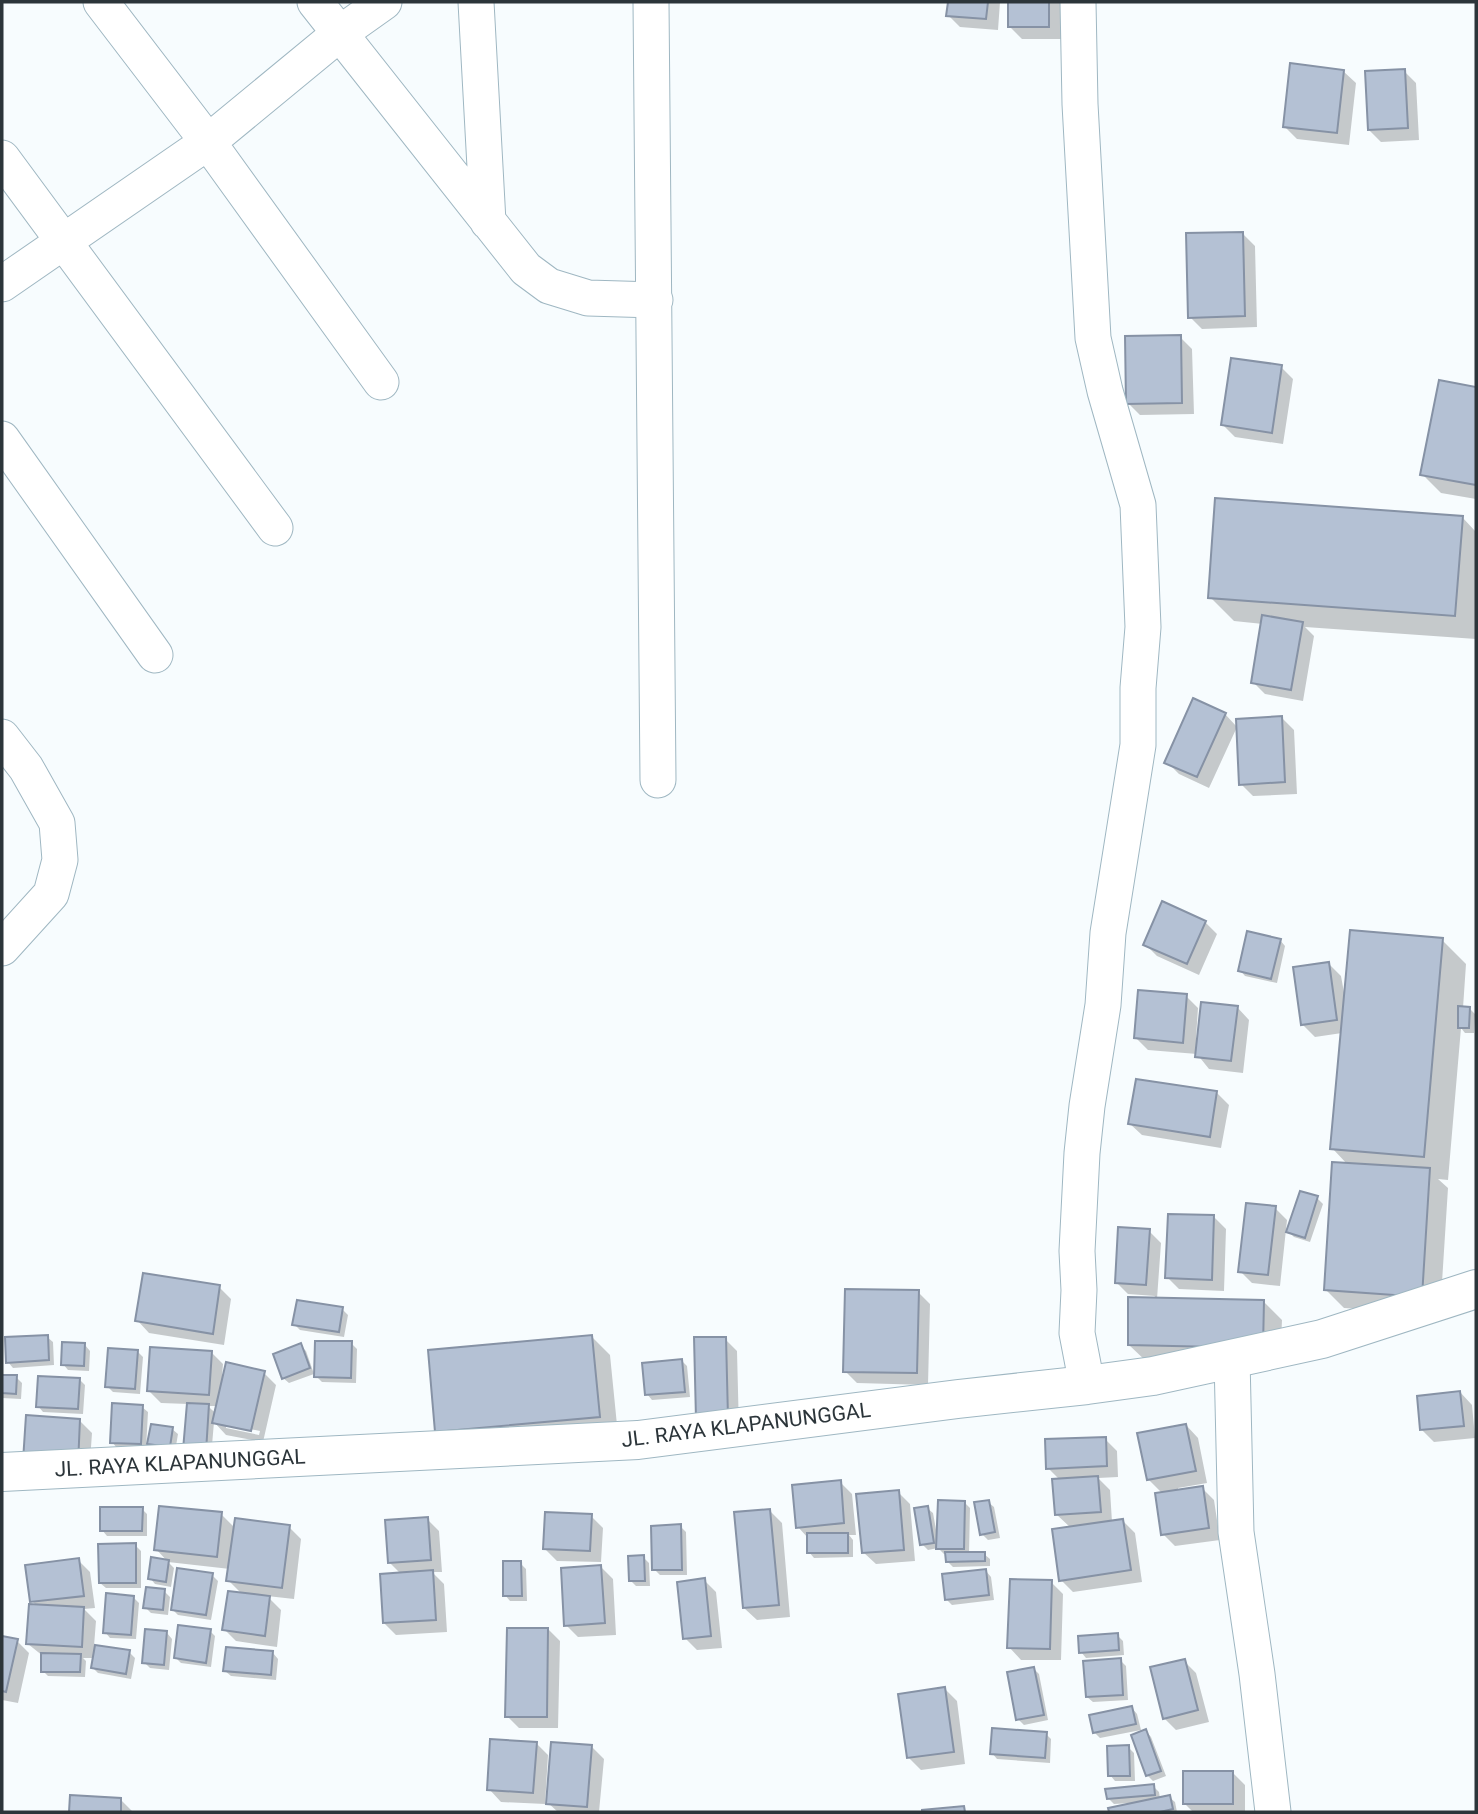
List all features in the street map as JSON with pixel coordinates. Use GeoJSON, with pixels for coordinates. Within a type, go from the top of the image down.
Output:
{"type":"FeatureCollection","features":[{"type":"Feature","properties":{"kind":"street"},"geometry":{"type":"LineString","coordinates":[[101,2],[208,142],[381,382]]}},
{"type":"Feature","properties":{"kind":"street"},"geometry":{"type":"LineString","coordinates":[[315,2],[526,269],[549,286],[588,298],[654,300]]}},
{"type":"Feature","properties":{"kind":"street"},"geometry":{"type":"LineString","coordinates":[[2,284],[208,142],[340,34],[384,2]]}},
{"type":"Feature","properties":{"kind":"street"},"geometry":{"type":"LineString","coordinates":[[476,2],[488,222]]}},
{"type":"Feature","properties":{"kind":"street"},"geometry":{"type":"LineString","coordinates":[[651,2],[658,780]]}},
{"type":"Feature","properties":{"kind":"street"},"geometry":{"type":"LineString","coordinates":[[1078,2],[1080,104],[1093,338],[1105,391],[1138,505],[1143,626],[1138,688],[1138,745],[1108,933],[1103,1005],[1082,1153],[1077,1251],[1077,1333],[1087,1385]]}},
{"type":"Feature","properties":{"kind":"street"},"geometry":{"type":"LineString","coordinates":[[2,158],[275,528]]}},
{"type":"Feature","properties":{"kind":"street"},"geometry":{"type":"LineString","coordinates":[[2,439],[155,655]]}},
{"type":"Feature","properties":{"kind":"street"},"geometry":{"type":"LineString","coordinates":[[2,737],[26,768],[57,823],[60,860],[51,894],[2,948]]}},
{"type":"Feature","properties":{"kind":"street","name":"JL. RAYA KLAPANUNGGAL"},"geometry":{"type":"LineString","coordinates":[[2,1472],[638,1440],[958,1398],[1087,1385],[1153,1376],[1322,1339],[1476,1289]]}},
{"type":"Feature","properties":{"kind":"street"},"geometry":{"type":"LineString","coordinates":[[1232,1359],[1236,1532],[1257,1674],[1273,1812]]}},
{"type":"Feature","properties":{"kind":"building"},"geometry":{"type":"Polygon","coordinates":[[[948,2],[988,2],[986,19],[946,16],[948,2]]]}},
{"type":"Feature","properties":{"kind":"building"},"geometry":{"type":"Polygon","coordinates":[[[1008,2],[1049,2],[1049,27],[1008,27],[1008,2]]]}},
{"type":"Feature","properties":{"kind":"building"},"geometry":{"type":"Polygon","coordinates":[[[1290,63],[1344,70],[1337,133],[1283,127],[1290,63]]]}},
{"type":"Feature","properties":{"kind":"building"},"geometry":{"type":"Polygon","coordinates":[[[1405,69],[1408,128],[1368,130],[1365,71],[1405,69]]]}},
{"type":"Feature","properties":{"kind":"building"},"geometry":{"type":"Polygon","coordinates":[[[1243,232],[1245,316],[1188,318],[1186,233],[1243,232]]]}},
{"type":"Feature","properties":{"kind":"building"},"geometry":{"type":"Polygon","coordinates":[[[1181,335],[1182,403],[1126,404],[1125,336],[1181,335]]]}},
{"type":"Feature","properties":{"kind":"building"},"geometry":{"type":"Polygon","coordinates":[[[1231,358],[1282,365],[1272,433],[1221,425],[1231,358]]]}},
{"type":"Feature","properties":{"kind":"building"},"geometry":{"type":"Polygon","coordinates":[[[1439,380],[1476,387],[1476,485],[1420,475],[1439,380]]]}},
{"type":"Feature","properties":{"kind":"building"},"geometry":{"type":"Polygon","coordinates":[[[1215,498],[1463,516],[1455,616],[1208,598],[1215,498]]]}},
{"type":"Feature","properties":{"kind":"building"},"geometry":{"type":"Polygon","coordinates":[[[1262,615],[1303,622],[1291,690],[1251,683],[1262,615]]]}},
{"type":"Feature","properties":{"kind":"building"},"geometry":{"type":"Polygon","coordinates":[[[1193,698],[1226,713],[1197,777],[1164,763],[1193,698]]]}},
{"type":"Feature","properties":{"kind":"building"},"geometry":{"type":"Polygon","coordinates":[[[1282,716],[1285,782],[1239,785],[1236,719],[1282,716]]]}},
{"type":"Feature","properties":{"kind":"building"},"geometry":{"type":"Polygon","coordinates":[[[1162,901],[1206,921],[1187,964],[1143,945],[1162,901]]]}},
{"type":"Feature","properties":{"kind":"building"},"geometry":{"type":"Polygon","coordinates":[[[1350,930],[1443,938],[1424,1157],[1330,1149],[1350,930]]]}},
{"type":"Feature","properties":{"kind":"building"},"geometry":{"type":"Polygon","coordinates":[[[1247,931],[1281,939],[1271,979],[1238,971],[1247,931]]]}},
{"type":"Feature","properties":{"kind":"building"},"geometry":{"type":"Polygon","coordinates":[[[1329,962],[1337,1020],[1301,1025],[1293,967],[1329,962]]]}},
{"type":"Feature","properties":{"kind":"building"},"geometry":{"type":"Polygon","coordinates":[[[1138,990],[1187,994],[1183,1043],[1134,1038],[1138,990]]]}},
{"type":"Feature","properties":{"kind":"building"},"geometry":{"type":"Polygon","coordinates":[[[1201,1002],[1238,1006],[1231,1061],[1195,1057],[1201,1002]]]}},
{"type":"Feature","properties":{"kind":"building"},"geometry":{"type":"Polygon","coordinates":[[[1458,1006],[1470,1007],[1469,1028],[1458,1028],[1458,1006]]]}},
{"type":"Feature","properties":{"kind":"building"},"geometry":{"type":"Polygon","coordinates":[[[1136,1079],[1217,1091],[1210,1137],[1128,1124],[1136,1079]]]}},
{"type":"Feature","properties":{"kind":"building"},"geometry":{"type":"Polygon","coordinates":[[[1332,1162],[1430,1168],[1422,1297],[1324,1290],[1332,1162]]]}},
{"type":"Feature","properties":{"kind":"building"},"geometry":{"type":"Polygon","coordinates":[[[1300,1191],[1318,1196],[1305,1238],[1286,1232],[1300,1191]]]}},
{"type":"Feature","properties":{"kind":"building"},"geometry":{"type":"Polygon","coordinates":[[[1246,1203],[1276,1206],[1268,1275],[1238,1272],[1246,1203]]]}},
{"type":"Feature","properties":{"kind":"building"},"geometry":{"type":"Polygon","coordinates":[[[1168,1214],[1214,1215],[1212,1280],[1165,1278],[1168,1214]]]}},
{"type":"Feature","properties":{"kind":"building"},"geometry":{"type":"Polygon","coordinates":[[[1118,1227],[1150,1229],[1146,1285],[1115,1283],[1118,1227]]]}},
{"type":"Feature","properties":{"kind":"building"},"geometry":{"type":"Polygon","coordinates":[[[143,1273],[220,1285],[213,1334],[135,1321],[143,1273]]]}},
{"type":"Feature","properties":{"kind":"building"},"geometry":{"type":"Polygon","coordinates":[[[845,1289],[919,1290],[917,1373],[843,1372],[845,1289]]]}},
{"type":"Feature","properties":{"kind":"building"},"geometry":{"type":"Polygon","coordinates":[[[1128,1297],[1264,1300],[1263,1348],[1128,1345],[1128,1297]]]}},
{"type":"Feature","properties":{"kind":"building"},"geometry":{"type":"Polygon","coordinates":[[[297,1300],[343,1307],[339,1332],[292,1325],[297,1300]]]}},
{"type":"Feature","properties":{"kind":"building"},"geometry":{"type":"Polygon","coordinates":[[[48,1335],[49,1360],[6,1363],[5,1337],[48,1335]]]}},
{"type":"Feature","properties":{"kind":"building"},"geometry":{"type":"Polygon","coordinates":[[[592,1335],[600,1417],[435,1432],[428,1350],[592,1335]]]}},
{"type":"Feature","properties":{"kind":"building"},"geometry":{"type":"Polygon","coordinates":[[[694,1337],[726,1337],[728,1418],[696,1419],[694,1337]]]}},
{"type":"Feature","properties":{"kind":"building"},"geometry":{"type":"Polygon","coordinates":[[[315,1341],[352,1341],[351,1378],[314,1377],[315,1341]]]}},
{"type":"Feature","properties":{"kind":"building"},"geometry":{"type":"Polygon","coordinates":[[[62,1342],[85,1343],[84,1366],[61,1365],[62,1342]]]}},
{"type":"Feature","properties":{"kind":"building"},"geometry":{"type":"Polygon","coordinates":[[[301,1343],[310,1368],[282,1379],[273,1354],[301,1343]]]}},
{"type":"Feature","properties":{"kind":"building"},"geometry":{"type":"Polygon","coordinates":[[[150,1347],[212,1351],[209,1395],[147,1391],[150,1347]]]}},
{"type":"Feature","properties":{"kind":"building"},"geometry":{"type":"Polygon","coordinates":[[[108,1348],[138,1350],[135,1389],[105,1387],[108,1348]]]}},
{"type":"Feature","properties":{"kind":"building"},"geometry":{"type":"Polygon","coordinates":[[[682,1359],[685,1392],[645,1395],[642,1363],[682,1359]]]}},
{"type":"Feature","properties":{"kind":"building"},"geometry":{"type":"Polygon","coordinates":[[[226,1362],[265,1371],[251,1431],[212,1423],[226,1362]]]}},
{"type":"Feature","properties":{"kind":"building"},"geometry":{"type":"Polygon","coordinates":[[[2,1375],[17,1375],[16,1394],[2,1393],[2,1375]]]}},
{"type":"Feature","properties":{"kind":"building"},"geometry":{"type":"Polygon","coordinates":[[[38,1376],[80,1378],[78,1409],[36,1407],[38,1376]]]}},
{"type":"Feature","properties":{"kind":"building"},"geometry":{"type":"Polygon","coordinates":[[[1460,1391],[1464,1426],[1420,1430],[1417,1396],[1460,1391]]]}},
{"type":"Feature","properties":{"kind":"building"},"geometry":{"type":"Polygon","coordinates":[[[112,1403],[143,1405],[141,1444],[110,1443],[112,1403]]]}},
{"type":"Feature","properties":{"kind":"building"},"geometry":{"type":"Polygon","coordinates":[[[187,1403],[209,1404],[206,1452],[183,1450],[187,1403]]]}},
{"type":"Feature","properties":{"kind":"building"},"geometry":{"type":"Polygon","coordinates":[[[26,1415],[80,1419],[78,1465],[23,1461],[26,1415]]]}},
{"type":"Feature","properties":{"kind":"building"},"geometry":{"type":"Polygon","coordinates":[[[151,1424],[173,1427],[170,1447],[147,1444],[151,1424]]]}},
{"type":"Feature","properties":{"kind":"building"},"geometry":{"type":"Polygon","coordinates":[[[1186,1424],[1196,1471],[1147,1480],[1137,1433],[1186,1424]]]}},
{"type":"Feature","properties":{"kind":"building"},"geometry":{"type":"Polygon","coordinates":[[[1106,1437],[1107,1466],[1046,1469],[1045,1439],[1106,1437]]]}},
{"type":"Feature","properties":{"kind":"building"},"geometry":{"type":"Polygon","coordinates":[[[1098,1476],[1101,1512],[1055,1515],[1052,1479],[1098,1476]]]}},
{"type":"Feature","properties":{"kind":"building"},"geometry":{"type":"Polygon","coordinates":[[[841,1480],[844,1523],[796,1528],[792,1485],[841,1480]]]}},
{"type":"Feature","properties":{"kind":"building"},"geometry":{"type":"Polygon","coordinates":[[[1203,1486],[1209,1528],[1161,1535],[1155,1493],[1203,1486]]]}},
{"type":"Feature","properties":{"kind":"building"},"geometry":{"type":"Polygon","coordinates":[[[899,1490],[904,1550],[862,1553],[856,1494],[899,1490]]]}},
{"type":"Feature","properties":{"kind":"building"},"geometry":{"type":"Polygon","coordinates":[[[938,1500],[965,1501],[964,1549],[936,1549],[938,1500]]]}},
{"type":"Feature","properties":{"kind":"building"},"geometry":{"type":"Polygon","coordinates":[[[989,1500],[995,1532],[980,1535],[974,1502],[989,1500]]]}},
{"type":"Feature","properties":{"kind":"building"},"geometry":{"type":"Polygon","coordinates":[[[159,1506],[222,1512],[217,1557],[154,1550],[159,1506]]]}},
{"type":"Feature","properties":{"kind":"building"},"geometry":{"type":"Polygon","coordinates":[[[928,1506],[934,1543],[920,1545],[914,1508],[928,1506]]]}},
{"type":"Feature","properties":{"kind":"building"},"geometry":{"type":"Polygon","coordinates":[[[100,1507],[143,1507],[142,1531],[100,1531],[100,1507]]]}},
{"type":"Feature","properties":{"kind":"building"},"geometry":{"type":"Polygon","coordinates":[[[770,1509],[779,1605],[743,1608],[734,1512],[770,1509]]]}},
{"type":"Feature","properties":{"kind":"building"},"geometry":{"type":"Polygon","coordinates":[[[545,1512],[592,1514],[590,1551],[543,1549],[545,1512]]]}},
{"type":"Feature","properties":{"kind":"building"},"geometry":{"type":"Polygon","coordinates":[[[428,1517],[431,1560],[388,1563],[385,1520],[428,1517]]]}},
{"type":"Feature","properties":{"kind":"building"},"geometry":{"type":"Polygon","coordinates":[[[235,1518],[290,1525],[282,1588],[226,1581],[235,1518]]]}},
{"type":"Feature","properties":{"kind":"building"},"geometry":{"type":"Polygon","coordinates":[[[1123,1519],[1131,1570],[1059,1581],[1052,1529],[1123,1519]]]}},
{"type":"Feature","properties":{"kind":"building"},"geometry":{"type":"Polygon","coordinates":[[[681,1524],[682,1570],[652,1570],[651,1526],[681,1524]]]}},
{"type":"Feature","properties":{"kind":"building"},"geometry":{"type":"Polygon","coordinates":[[[807,1533],[848,1533],[848,1553],[807,1553],[807,1533]]]}},
{"type":"Feature","properties":{"kind":"building"},"geometry":{"type":"Polygon","coordinates":[[[136,1543],[136,1583],[99,1583],[98,1544],[136,1543]]]}},
{"type":"Feature","properties":{"kind":"building"},"geometry":{"type":"Polygon","coordinates":[[[945,1552],[985,1552],[985,1561],[946,1562],[945,1552]]]}},
{"type":"Feature","properties":{"kind":"building"},"geometry":{"type":"Polygon","coordinates":[[[644,1555],[645,1581],[629,1581],[628,1556],[644,1555]]]}},
{"type":"Feature","properties":{"kind":"building"},"geometry":{"type":"Polygon","coordinates":[[[151,1557],[169,1560],[166,1582],[148,1579],[151,1557]]]}},
{"type":"Feature","properties":{"kind":"building"},"geometry":{"type":"Polygon","coordinates":[[[79,1558],[84,1596],[30,1602],[25,1565],[79,1558]]]}},
{"type":"Feature","properties":{"kind":"building"},"geometry":{"type":"Polygon","coordinates":[[[503,1561],[521,1561],[522,1596],[503,1596],[503,1561]]]}},
{"type":"Feature","properties":{"kind":"building"},"geometry":{"type":"Polygon","coordinates":[[[601,1565],[605,1623],[564,1626],[561,1568],[601,1565]]]}},
{"type":"Feature","properties":{"kind":"building"},"geometry":{"type":"Polygon","coordinates":[[[177,1568],[213,1573],[206,1615],[171,1610],[177,1568]]]}},
{"type":"Feature","properties":{"kind":"building"},"geometry":{"type":"Polygon","coordinates":[[[986,1569],[989,1595],[945,1600],[942,1574],[986,1569]]]}},
{"type":"Feature","properties":{"kind":"building"},"geometry":{"type":"Polygon","coordinates":[[[433,1570],[436,1620],[383,1623],[380,1574],[433,1570]]]}},
{"type":"Feature","properties":{"kind":"building"},"geometry":{"type":"Polygon","coordinates":[[[705,1578],[711,1636],[683,1639],[677,1582],[705,1578]]]}},
{"type":"Feature","properties":{"kind":"building"},"geometry":{"type":"Polygon","coordinates":[[[1010,1579],[1052,1580],[1050,1649],[1007,1648],[1010,1579]]]}},
{"type":"Feature","properties":{"kind":"building"},"geometry":{"type":"Polygon","coordinates":[[[146,1587],[165,1589],[163,1610],[143,1608],[146,1587]]]}},
{"type":"Feature","properties":{"kind":"building"},"geometry":{"type":"Polygon","coordinates":[[[228,1591],[270,1596],[265,1636],[222,1630],[228,1591]]]}},
{"type":"Feature","properties":{"kind":"building"},"geometry":{"type":"Polygon","coordinates":[[[106,1593],[134,1596],[131,1635],[103,1633],[106,1593]]]}},
{"type":"Feature","properties":{"kind":"building"},"geometry":{"type":"Polygon","coordinates":[[[29,1604],[84,1607],[82,1647],[26,1644],[29,1604]]]}},
{"type":"Feature","properties":{"kind":"building"},"geometry":{"type":"Polygon","coordinates":[[[178,1625],[211,1629],[206,1663],[174,1658],[178,1625]]]}},
{"type":"Feature","properties":{"kind":"building"},"geometry":{"type":"Polygon","coordinates":[[[507,1628],[548,1628],[547,1717],[505,1717],[507,1628]]]}},
{"type":"Feature","properties":{"kind":"building"},"geometry":{"type":"Polygon","coordinates":[[[145,1629],[167,1631],[164,1665],[142,1663],[145,1629]]]}},
{"type":"Feature","properties":{"kind":"building"},"geometry":{"type":"Polygon","coordinates":[[[1118,1633],[1119,1650],[1079,1653],[1078,1636],[1118,1633]]]}},
{"type":"Feature","properties":{"kind":"building"},"geometry":{"type":"Polygon","coordinates":[[[2,1636],[18,1639],[6,1692],[2,1691],[2,1636]]]}},
{"type":"Feature","properties":{"kind":"building"},"geometry":{"type":"Polygon","coordinates":[[[95,1645],[130,1650],[126,1674],[91,1668],[95,1645]]]}},
{"type":"Feature","properties":{"kind":"building"},"geometry":{"type":"Polygon","coordinates":[[[226,1647],[273,1651],[271,1675],[223,1671],[226,1647]]]}},
{"type":"Feature","properties":{"kind":"building"},"geometry":{"type":"Polygon","coordinates":[[[41,1653],[81,1654],[80,1672],[41,1672],[41,1653]]]}},
{"type":"Feature","properties":{"kind":"building"},"geometry":{"type":"Polygon","coordinates":[[[1121,1658],[1123,1695],[1086,1697],[1083,1661],[1121,1658]]]}},
{"type":"Feature","properties":{"kind":"building"},"geometry":{"type":"Polygon","coordinates":[[[1185,1659],[1198,1710],[1163,1719],[1150,1667],[1185,1659]]]}},
{"type":"Feature","properties":{"kind":"building"},"geometry":{"type":"Polygon","coordinates":[[[1034,1667],[1044,1715],[1016,1720],[1007,1672],[1034,1667]]]}},
{"type":"Feature","properties":{"kind":"building"},"geometry":{"type":"Polygon","coordinates":[[[945,1687],[954,1752],[907,1758],[898,1694],[945,1687]]]}},
{"type":"Feature","properties":{"kind":"building"},"geometry":{"type":"Polygon","coordinates":[[[1132,1706],[1136,1724],[1093,1733],[1089,1715],[1132,1706]]]}},
{"type":"Feature","properties":{"kind":"building"},"geometry":{"type":"Polygon","coordinates":[[[992,1728],[1047,1732],[1045,1758],[990,1754],[992,1728]]]}},
{"type":"Feature","properties":{"kind":"building"},"geometry":{"type":"Polygon","coordinates":[[[1146,1729],[1161,1771],[1146,1776],[1131,1735],[1146,1729]]]}},
{"type":"Feature","properties":{"kind":"building"},"geometry":{"type":"Polygon","coordinates":[[[490,1739],[537,1742],[533,1793],[487,1790],[490,1739]]]}},
{"type":"Feature","properties":{"kind":"building"},"geometry":{"type":"Polygon","coordinates":[[[551,1742],[592,1745],[587,1807],[546,1804],[551,1742]]]}},
{"type":"Feature","properties":{"kind":"building"},"geometry":{"type":"Polygon","coordinates":[[[1129,1745],[1130,1776],[1108,1776],[1107,1746],[1129,1745]]]}},
{"type":"Feature","properties":{"kind":"building"},"geometry":{"type":"Polygon","coordinates":[[[1183,1771],[1233,1771],[1233,1804],[1183,1804],[1183,1771]]]}},
{"type":"Feature","properties":{"kind":"building"},"geometry":{"type":"Polygon","coordinates":[[[1154,1784],[1155,1795],[1107,1799],[1105,1789],[1154,1784]]]}},
{"type":"Feature","properties":{"kind":"building"},"geometry":{"type":"Polygon","coordinates":[[[70,1795],[121,1798],[121,1812],[69,1812],[70,1795]]]}},
{"type":"Feature","properties":{"kind":"building"},"geometry":{"type":"Polygon","coordinates":[[[1170,1795],[1173,1809],[1160,1812],[1109,1812],[1108,1808],[1170,1795]]]}},
{"type":"Feature","properties":{"kind":"building"},"geometry":{"type":"Polygon","coordinates":[[[964,1806],[965,1812],[922,1812],[922,1810],[964,1806]]]}}]}
